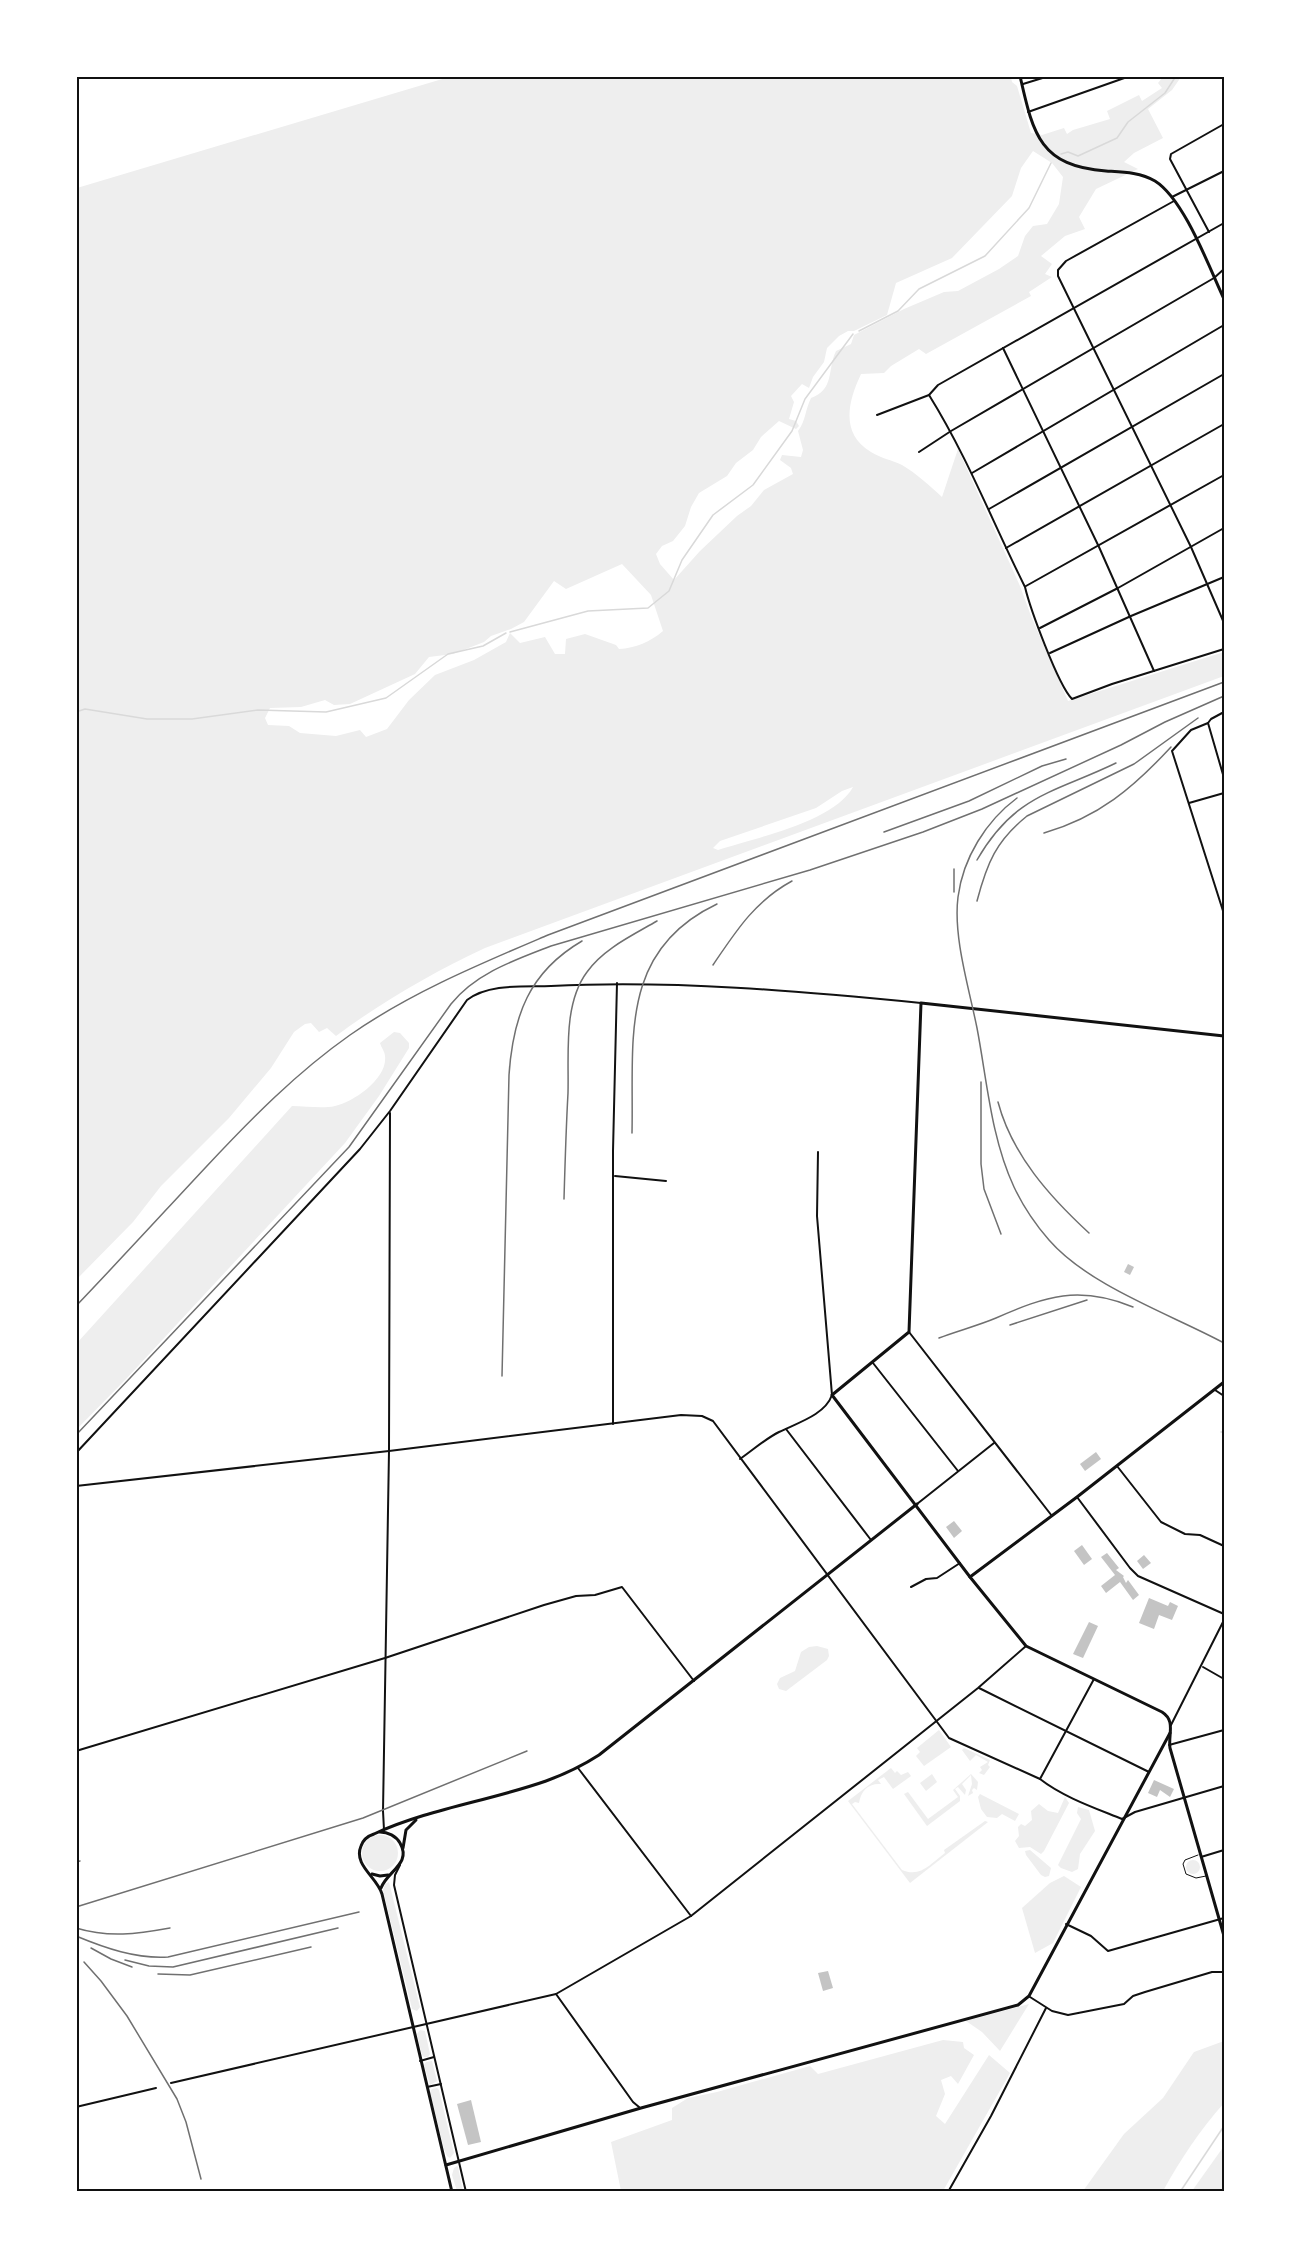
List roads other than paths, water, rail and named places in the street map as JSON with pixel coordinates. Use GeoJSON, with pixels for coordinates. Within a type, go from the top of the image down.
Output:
{"type":"FeatureCollection","features":[{"type":"Feature","properties":{"kind":"street"},"geometry":{"type":"LineString","coordinates":[[1020,76],[1028,112],[1042,144],[1063,162],[1082,167],[1134,173],[1155,181],[1173,199],[1224,299]]}},
{"type":"Feature","properties":{"kind":"street"},"geometry":{"type":"LineString","coordinates":[[1022,85],[1049,76]]}},
{"type":"Feature","properties":{"kind":"street"},"geometry":{"type":"LineString","coordinates":[[1028,112],[1130,76]]}},
{"type":"Feature","properties":{"kind":"street"},"geometry":{"type":"LineString","coordinates":[[1209,232],[1170,159],[1171,154],[1224,124]]}},
{"type":"Feature","properties":{"kind":"street"},"geometry":{"type":"LineString","coordinates":[[1224,171],[1066,261],[1058,270],[1058,276],[1191,547],[1224,623]]}},
{"type":"Feature","properties":{"kind":"street"},"geometry":{"type":"LineString","coordinates":[[877,415],[929,395],[938,385],[1224,224]]}},
{"type":"Feature","properties":{"kind":"street"},"geometry":{"type":"LineString","coordinates":[[919,452],[951,431],[1214,278],[1224,269]]}},
{"type":"Feature","properties":{"kind":"street"},"geometry":{"type":"LineString","coordinates":[[972,473],[1224,325]]}},
{"type":"Feature","properties":{"kind":"street"},"geometry":{"type":"LineString","coordinates":[[1003,348],[1099,547],[1154,671]]}},
{"type":"Feature","properties":{"kind":"street"},"geometry":{"type":"LineString","coordinates":[[989,510],[1224,374]]}},
{"type":"Feature","properties":{"kind":"street"},"geometry":{"type":"LineString","coordinates":[[929,395],[951,431],[972,473],[1025,587],[1028,602],[1072,699],[1224,649]]}},
{"type":"Feature","properties":{"kind":"street"},"geometry":{"type":"LineString","coordinates":[[1006,548],[1224,424]]}},
{"type":"Feature","properties":{"kind":"street"},"geometry":{"type":"LineString","coordinates":[[1025,587],[1224,475]]}},
{"type":"Feature","properties":{"kind":"street"},"geometry":{"type":"LineString","coordinates":[[1040,628],[1118,588],[1224,528]]}},
{"type":"Feature","properties":{"kind":"street"},"geometry":{"type":"LineString","coordinates":[[1050,653],[1131,616],[1224,578]]}},
{"type":"Feature","properties":{"kind":"street"},"geometry":{"type":"LineString","coordinates":[[1224,712],[1208,723],[1191,730],[1172,751],[1224,914]]}},
{"type":"Feature","properties":{"kind":"street"},"geometry":{"type":"LineString","coordinates":[[1208,723],[1224,778]]}},
{"type":"Feature","properties":{"kind":"street"},"geometry":{"type":"LineString","coordinates":[[1189,803],[1224,793]]}},
{"type":"Feature","properties":{"kind":"street"},"geometry":{"type":"LineString","coordinates":[[1220,897],[1224,896]]}},
{"type":"Feature","properties":{"kind":"street"},"geometry":{"type":"LineString","coordinates":[[613,1424],[617,983]]}},
{"type":"Feature","properties":{"kind":"street"},"geometry":{"type":"LineString","coordinates":[[76,1453],[331,1182],[390,1112],[468,1000],[478,993],[533,987],[617,983],[756,987],[1224,1036]]}},
{"type":"Feature","properties":{"kind":"street"},"geometry":{"type":"LineString","coordinates":[[921,1003],[909,1332],[1052,1516]]}},
{"type":"Feature","properties":{"kind":"street"},"geometry":{"type":"LineString","coordinates":[[385,1831],[383,1811],[389,1451],[390,1112]]}},
{"type":"Feature","properties":{"kind":"street"},"geometry":{"type":"LineString","coordinates":[[740,1459],[780,1431],[816,1412],[829,1402],[832,1395],[817,1216],[818,1152]]}},
{"type":"Feature","properties":{"kind":"street"},"geometry":{"type":"LineString","coordinates":[[615,1176],[666,1181]]}},
{"type":"Feature","properties":{"kind":"street"},"geometry":{"type":"LineString","coordinates":[[832,1395],[909,1332]]}},
{"type":"Feature","properties":{"kind":"street"},"geometry":{"type":"LineString","coordinates":[[873,1363],[958,1471]]}},
{"type":"Feature","properties":{"kind":"street"},"geometry":{"type":"LineString","coordinates":[[970,1577],[1224,1382]]}},
{"type":"Feature","properties":{"kind":"street"},"geometry":{"type":"LineString","coordinates":[[1215,1390],[1224,1396]]}},
{"type":"Feature","properties":{"kind":"street"},"geometry":{"type":"LineString","coordinates":[[832,1395],[917,1504],[970,1577],[1026,1646],[1165,1713],[1171,1725]]}},
{"type":"Feature","properties":{"kind":"street"},"geometry":{"type":"LineString","coordinates":[[76,1486],[681,1415],[702,1416],[713,1421],[949,1737],[1122,1819]]}},
{"type":"Feature","properties":{"kind":"street"},"geometry":{"type":"LineString","coordinates":[[786,1429],[871,1539]]}},
{"type":"Feature","properties":{"kind":"street"},"geometry":{"type":"LineString","coordinates":[[452,2192],[381,1889],[360,1861],[361,1846],[365,1839],[378,1832],[420,1818],[578,1768],[599,1755],[994,1443]]}},
{"type":"Feature","properties":{"kind":"street"},"geometry":{"type":"LineString","coordinates":[[1117,1466],[1161,1522],[1185,1534],[1200,1535],[1224,1545]]}},
{"type":"Feature","properties":{"kind":"street"},"geometry":{"type":"LineString","coordinates":[[1077,1497],[1138,1576],[1224,1614]]}},
{"type":"Feature","properties":{"kind":"street"},"geometry":{"type":"LineString","coordinates":[[911,1587],[926,1579],[937,1578],[960,1563]]}},
{"type":"Feature","properties":{"kind":"street"},"geometry":{"type":"LineString","coordinates":[[76,1751],[385,1658],[544,1605],[576,1596],[595,1595],[621,1587],[693,1680]]}},
{"type":"Feature","properties":{"kind":"street"},"geometry":{"type":"LineString","coordinates":[[1224,1620],[1171,1725],[1169,1745],[1224,1936]]}},
{"type":"Feature","properties":{"kind":"street"},"geometry":{"type":"LineString","coordinates":[[171,2083],[556,1994],[691,1916],[978,1688],[1026,1646]]}},
{"type":"Feature","properties":{"kind":"street"},"geometry":{"type":"LineString","coordinates":[[1202,1667],[1224,1679]]}},
{"type":"Feature","properties":{"kind":"street"},"geometry":{"type":"LineString","coordinates":[[1040,1779],[1094,1679]]}},
{"type":"Feature","properties":{"kind":"street"},"geometry":{"type":"LineString","coordinates":[[978,1688],[1149,1772]]}},
{"type":"Feature","properties":{"kind":"street"},"geometry":{"type":"LineString","coordinates":[[1169,1745],[1224,1730]]}},
{"type":"Feature","properties":{"kind":"street"},"geometry":{"type":"LineString","coordinates":[[446,2165],[640,2108],[1018,2005],[1029,1996],[1170,1732]]}},
{"type":"Feature","properties":{"kind":"street"},"geometry":{"type":"LineString","coordinates":[[578,1768],[691,1916]]}},
{"type":"Feature","properties":{"kind":"street"},"geometry":{"type":"LineString","coordinates":[[1122,1819],[1135,1812],[1224,1786]]}},
{"type":"Feature","properties":{"kind":"street"},"geometry":{"type":"LineString","coordinates":[[420,1818],[406,1830],[401,1864],[395,1875],[394,1885],[466,2192]]}},
{"type":"Feature","properties":{"kind":"street"},"geometry":{"type":"LineString","coordinates":[[385,1831],[397,1839],[403,1852]]}},
{"type":"Feature","properties":{"kind":"street"},"geometry":{"type":"LineString","coordinates":[[1201,1856],[1224,1851]]}},
{"type":"Feature","properties":{"kind":"street"},"geometry":{"type":"LineString","coordinates":[[381,1889],[383,1882],[401,1864]]}},
{"type":"Feature","properties":{"kind":"street"},"geometry":{"type":"LineString","coordinates":[[368,1872],[380,1876],[393,1873]]}},
{"type":"Feature","properties":{"kind":"street"},"geometry":{"type":"LineString","coordinates":[[1066,1924],[1090,1936],[1108,1951],[1224,1918]]}},
{"type":"Feature","properties":{"kind":"street"},"geometry":{"type":"LineString","coordinates":[[1029,1996],[1046,2008],[1068,2015],[1124,2004],[1133,1996],[1212,1972],[1224,1972]]}},
{"type":"Feature","properties":{"kind":"street"},"geometry":{"type":"LineString","coordinates":[[556,1994],[633,2102],[640,2108]]}},
{"type":"Feature","properties":{"kind":"street"},"geometry":{"type":"LineString","coordinates":[[948,2192],[991,2116],[1046,2008]]}},
{"type":"Feature","properties":{"kind":"street"},"geometry":{"type":"LineString","coordinates":[[420,2061],[434,2058]]}},
{"type":"Feature","properties":{"kind":"street"},"geometry":{"type":"LineString","coordinates":[[427,2087],[441,2084]]}},
{"type":"Feature","properties":{"kind":"street"},"geometry":{"type":"LineString","coordinates":[[76,2107],[156,2088]]}},
{"type":"Feature","properties":{"kind":"lane"},"geometry":{"type":"LineString","coordinates":[[1201,1856],[1185,1860],[1184,1870],[1186,1874],[1196,1878],[1207,1875]]}},
{"type":"Feature","properties":{"kind":"waterway"},"geometry":{"type":"LineString","coordinates":[[1061,154],[1068,152],[1078,156],[1117,138],[1128,122],[1165,93],[1176,76]]}},
{"type":"Feature","properties":{"kind":"waterway"},"geometry":{"type":"LineString","coordinates":[[859,331],[898,311],[919,289],[985,256],[1029,208],[1051,163]]}},
{"type":"Feature","properties":{"kind":"waterway"},"geometry":{"type":"LineString","coordinates":[[510,632],[588,611],[648,608],[669,591],[682,560],[713,515],[753,485],[792,431],[805,399],[853,334]]}},
{"type":"Feature","properties":{"kind":"waterway"},"geometry":{"type":"LineString","coordinates":[[76,712],[85,709],[147,719],[192,719],[258,710],[326,712],[386,698],[448,654],[483,646],[506,633]]}},
{"type":"Feature","properties":{"kind":"waterway"},"geometry":{"type":"LineString","coordinates":[[1180,2192],[1224,2126]]}},
{"type":"Feature","properties":{"kind":"railway"},"geometry":{"type":"LineString","coordinates":[[76,1306],[223,1149],[275,1097],[350,1035],[397,1006],[446,980],[548,935],[1224,682]]}},
{"type":"Feature","properties":{"kind":"railway"},"geometry":{"type":"LineString","coordinates":[[76,1435],[349,1147],[451,1004],[461,993],[484,976],[510,962],[551,946],[810,870],[923,832],[982,809],[1224,696]]}},
{"type":"Feature","properties":{"kind":"railway"},"geometry":{"type":"LineString","coordinates":[[977,901],[994,854],[1016,825],[1027,816],[1134,764],[1198,718]]}},
{"type":"Feature","properties":{"kind":"railway"},"geometry":{"type":"LineString","coordinates":[[1044,833],[1082,819],[1098,810],[1129,788],[1171,747]]}},
{"type":"Feature","properties":{"kind":"railway"},"geometry":{"type":"LineString","coordinates":[[884,832],[969,801],[1042,766],[1066,759]]}},
{"type":"Feature","properties":{"kind":"railway"},"geometry":{"type":"LineString","coordinates":[[977,860],[991,838],[1021,808],[1055,789],[1116,763]]}},
{"type":"Feature","properties":{"kind":"railway"},"geometry":{"type":"LineString","coordinates":[[1017,798],[986,829],[971,855],[961,882],[957,912],[966,980],[995,1129],[1006,1168],[1030,1215],[1049,1240],[1066,1256],[1131,1298],[1224,1343]]}},
{"type":"Feature","properties":{"kind":"railway"},"geometry":{"type":"LineString","coordinates":[[954,869],[954,892]]}},
{"type":"Feature","properties":{"kind":"railway"},"geometry":{"type":"LineString","coordinates":[[713,965],[738,929],[757,907],[792,881]]}},
{"type":"Feature","properties":{"kind":"railway"},"geometry":{"type":"LineString","coordinates":[[632,1133],[634,1033],[638,1002],[647,973],[662,947],[685,924],[717,904]]}},
{"type":"Feature","properties":{"kind":"railway"},"geometry":{"type":"LineString","coordinates":[[564,1199],[568,1046],[574,999],[587,972],[601,956],[657,921]]}},
{"type":"Feature","properties":{"kind":"railway"},"geometry":{"type":"LineString","coordinates":[[502,1376],[511,1054],[520,1015],[537,981],[564,953],[582,941]]}},
{"type":"Feature","properties":{"kind":"railway"},"geometry":{"type":"LineString","coordinates":[[981,1082],[981,1164],[984,1189],[1001,1234]]}},
{"type":"Feature","properties":{"kind":"railway"},"geometry":{"type":"LineString","coordinates":[[998,1102],[1013,1140],[1034,1174],[1060,1205],[1089,1233]]}},
{"type":"Feature","properties":{"kind":"railway"},"geometry":{"type":"LineString","coordinates":[[939,1338],[1031,1304],[1063,1296],[1096,1296],[1133,1307]]}},
{"type":"Feature","properties":{"kind":"railway"},"geometry":{"type":"LineString","coordinates":[[1010,1325],[1087,1300]]}},
{"type":"Feature","properties":{"kind":"railway"},"geometry":{"type":"LineString","coordinates":[[76,1907],[363,1818],[527,1751]]}},
{"type":"Feature","properties":{"kind":"railway"},"geometry":{"type":"LineString","coordinates":[[76,1862],[80,1861]]}},
{"type":"Feature","properties":{"kind":"railway"},"geometry":{"type":"LineString","coordinates":[[76,1936],[132,1954],[168,1957],[359,1912]]}},
{"type":"Feature","properties":{"kind":"railway"},"geometry":{"type":"LineString","coordinates":[[76,1928],[100,1933],[123,1934],[170,1928]]}},
{"type":"Feature","properties":{"kind":"railway"},"geometry":{"type":"LineString","coordinates":[[125,1960],[149,1966],[173,1967],[338,1928]]}},
{"type":"Feature","properties":{"kind":"railway"},"geometry":{"type":"LineString","coordinates":[[158,1974],[190,1975],[311,1947]]}},
{"type":"Feature","properties":{"kind":"railway"},"geometry":{"type":"LineString","coordinates":[[91,1948],[132,1967]]}},
{"type":"Feature","properties":{"kind":"railway"},"geometry":{"type":"LineString","coordinates":[[84,1962],[127,2016],[177,2099],[186,2122],[201,2179]]}}]}
